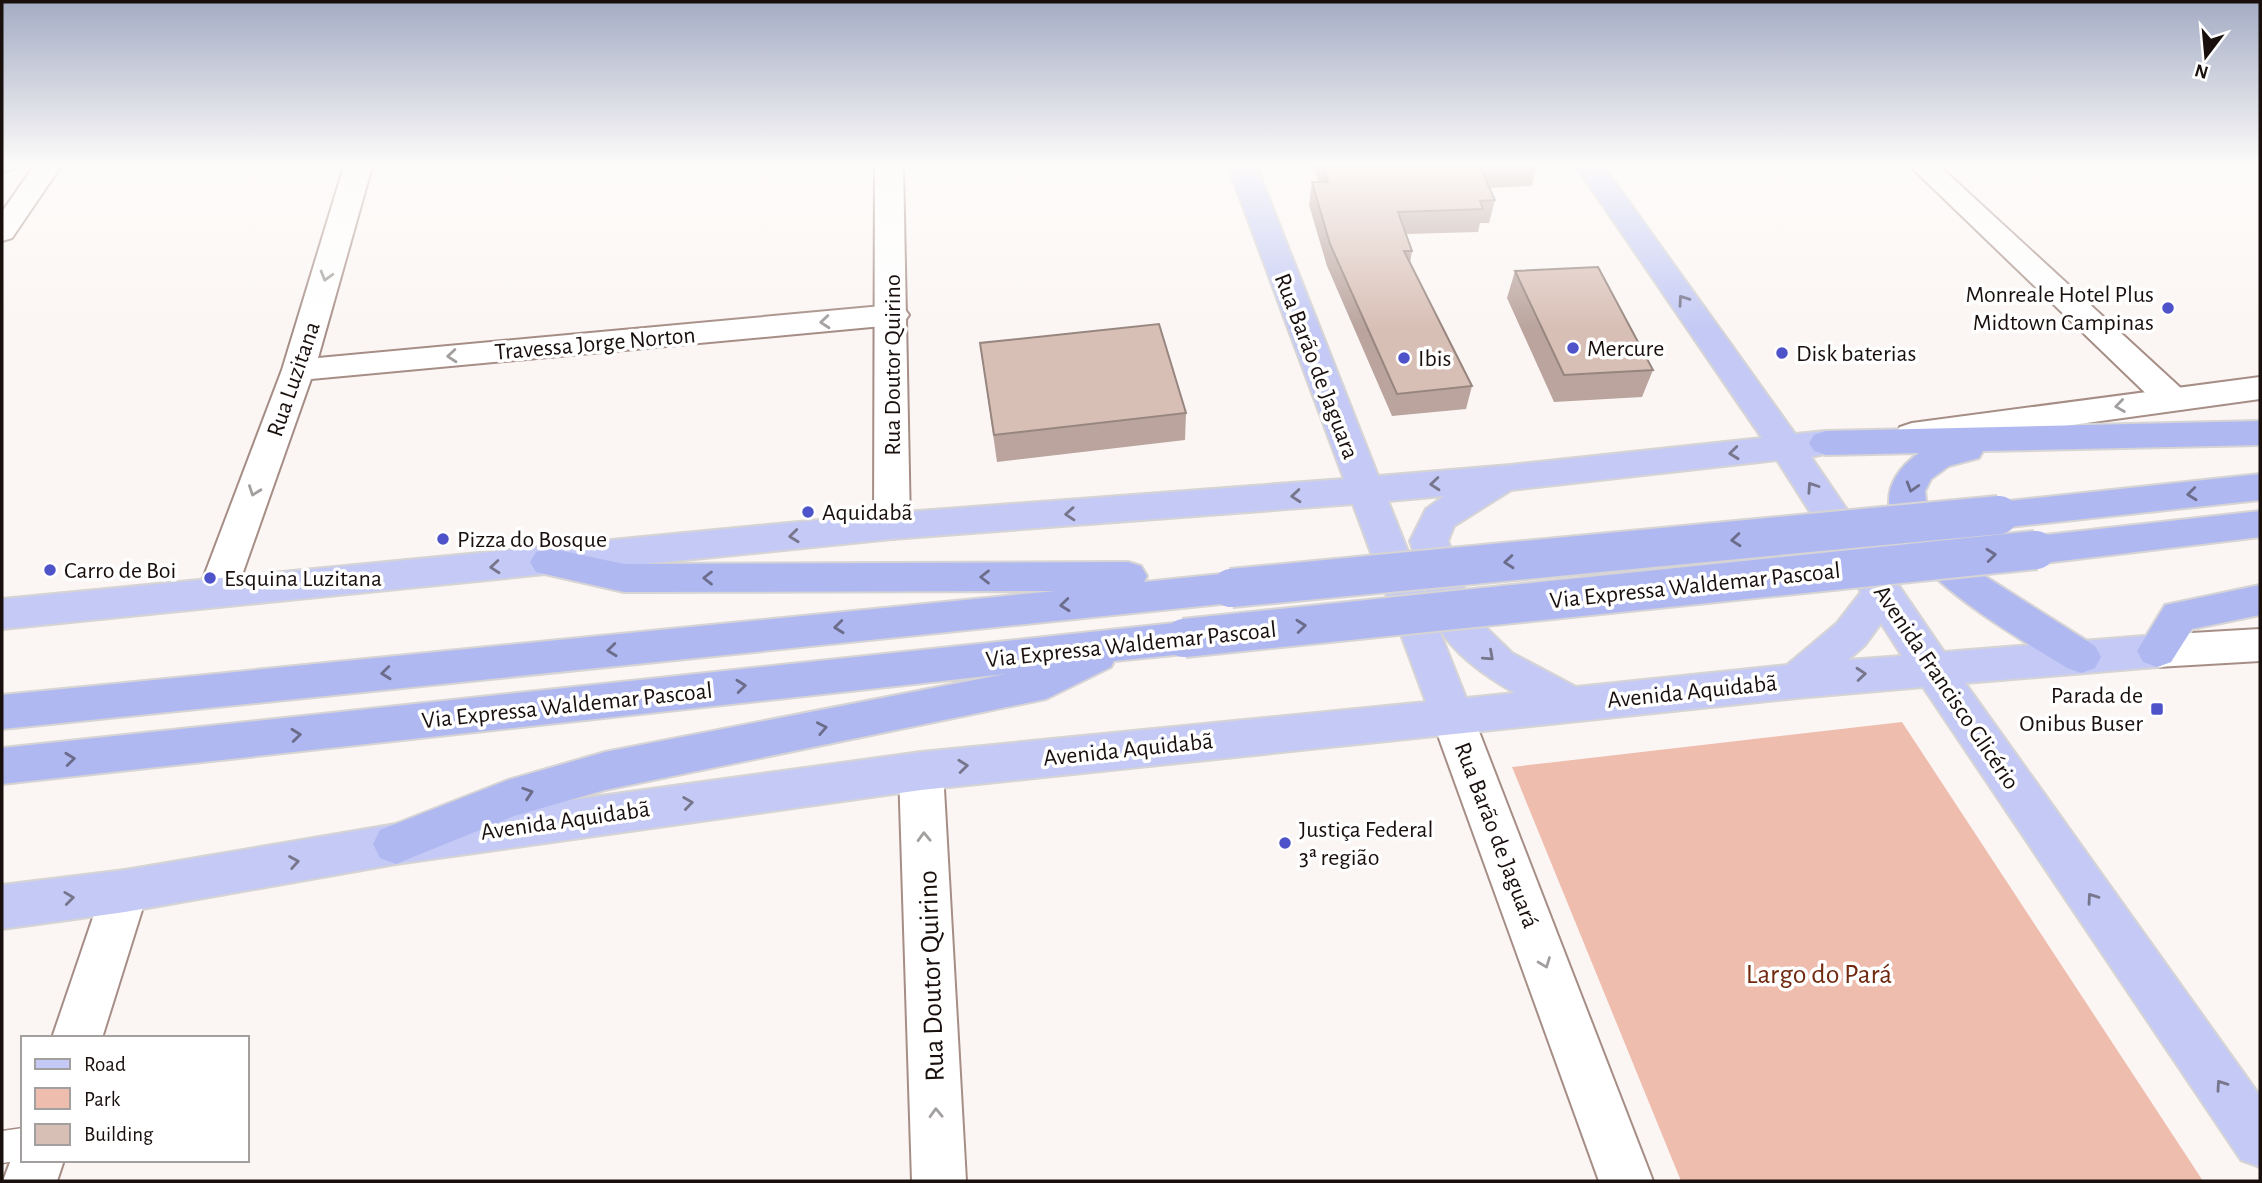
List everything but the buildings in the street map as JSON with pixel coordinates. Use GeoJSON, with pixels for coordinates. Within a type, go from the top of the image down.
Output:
{"type":"FeatureCollection","features":[{"type":"Feature","properties":{"kind":"highway"},"geometry":{"type":"LineString","coordinates":[[1826,443],[2260,433]]}},
{"type":"Feature","properties":{"kind":"highway"},"geometry":{"type":"LineString","coordinates":[[2011,440],[1937,457],[1918,471],[1908,491],[1910,519],[1925,546],[1956,576],[2081,657]]}},
{"type":"Feature","properties":{"kind":"highway","name":"Via Expressa Waldemar Pascoal"},"geometry":{"type":"LineString","coordinates":[[2,712],[2260,487]]}},
{"type":"Feature","properties":{"kind":"highway","name":"Via Expressa Waldemar Pascoal"},"geometry":{"type":"LineString","coordinates":[[2,766],[1118,645],[2036,551],[2260,524]]}},
{"type":"Feature","properties":{"kind":"highway"},"geometry":{"type":"LineString","coordinates":[[549,562],[624,578],[1134,576],[1214,590]]}},
{"type":"Feature","properties":{"kind":"highway"},"geometry":{"type":"LineString","coordinates":[[2157,651],[2179,616],[2260,600]]}},
{"type":"Feature","properties":{"kind":"highway"},"geometry":{"type":"LineString","coordinates":[[396,844],[508,799],[605,771],[1046,682],[1118,645]]}},
{"type":"Feature","properties":{"kind":"main road","name":"Rua Barão de Jaguara"},"geometry":{"type":"LineString","coordinates":[[1262,218],[1364,490]]}},
{"type":"Feature","properties":{"kind":"main road","name":"Avenida Francisco Glicério"},"geometry":{"type":"LineString","coordinates":[[1626,218],[1786,447],[1932,668],[2260,1141]]}},
{"type":"Feature","properties":{"kind":"main road"},"geometry":{"type":"LineString","coordinates":[[2,614],[892,526],[1510,478],[1826,443]]}},
{"type":"Feature","properties":{"kind":"main road"},"geometry":{"type":"LineString","coordinates":[[1510,478],[1461,502],[1439,518],[1429,541],[1456,623],[1498,664],[1569,703]]}},
{"type":"Feature","properties":{"kind":"main road","name":"Rua Barão de Jaguará"},"geometry":{"type":"LineString","coordinates":[[1364,490],[1452,716]]}},
{"type":"Feature","properties":{"kind":"main road"},"geometry":{"type":"LineString","coordinates":[[1797,681],[1851,634],[1883,592]]}},
{"type":"Feature","properties":{"kind":"main road","name":"Avenida Aquidabã"},"geometry":{"type":"LineString","coordinates":[[2,907],[125,891],[396,844],[921,771],[1569,703],[1932,668],[2157,651]]}},
{"type":"Feature","properties":{"kind":"street","name":"Rua Luzitana"},"geometry":{"type":"LineString","coordinates":[[217,592],[298,370],[343,218]]}},
{"type":"Feature","properties":{"kind":"street","name":"Rua Doutor Quirino"},"geometry":{"type":"LineString","coordinates":[[890,218],[892,526]]}},
{"type":"Feature","properties":{"kind":"street"},"geometry":{"type":"LineString","coordinates":[[1979,218],[2172,399]]}},
{"type":"Feature","properties":{"kind":"street","name":"Travessa Jorge Norton"},"geometry":{"type":"LineString","coordinates":[[298,370],[893,315]]}},
{"type":"Feature","properties":{"kind":"street"},"geometry":{"type":"LineString","coordinates":[[1826,443],[1911,435],[2260,388]]}},
{"type":"Feature","properties":{"kind":"street","name":"Avenida Aquidabã"},"geometry":{"type":"LineString","coordinates":[[2157,651],[2260,645]]}},
{"type":"Feature","properties":{"kind":"street","name":"Rua Barão de Jaguará"},"geometry":{"type":"LineString","coordinates":[[1452,716],[1626,1181]]}},
{"type":"Feature","properties":{"kind":"street","name":"Rua Doutor Quirino"},"geometry":{"type":"LineString","coordinates":[[921,771],[939,1181]]}},
{"type":"Feature","properties":{"kind":"street"},"geometry":{"type":"LineString","coordinates":[[78,1036],[125,891]]}},
{"type":"Feature","properties":{"kind":"street"},"geometry":{"type":"LineString","coordinates":[[30,1181],[36,1162]]}},
{"type":"Feature","properties":{"kind":"lane"},"geometry":{"type":"LineString","coordinates":[[2,1147],[21,1144]]}},
{"type":"Feature","properties":{"kind":"green space","name":"Largo do Pará"},"geometry":{"type":"Polygon","coordinates":[[[1902,722],[2203,1181],[1681,1181],[1512,767],[1902,722]]]}},
{"type":"Feature","properties":{"kind":"place","name":"Monreale Hotel Plus Midtown Campinas"},"geometry":{"type":"Point","coordinates":[2168,308]}},
{"type":"Feature","properties":{"kind":"place","name":"Mercure"},"geometry":{"type":"Point","coordinates":[1573,348]}},
{"type":"Feature","properties":{"kind":"place","name":"Disk baterias"},"geometry":{"type":"Point","coordinates":[1782,353]}},
{"type":"Feature","properties":{"kind":"place","name":"Ibis"},"geometry":{"type":"Point","coordinates":[1404,358]}},
{"type":"Feature","properties":{"kind":"place","name":"Aquidabã"},"geometry":{"type":"Point","coordinates":[808,512]}},
{"type":"Feature","properties":{"kind":"place","name":"Pizza do Bosque"},"geometry":{"type":"Point","coordinates":[443,539]}},
{"type":"Feature","properties":{"kind":"place","name":"Carro de Boi"},"geometry":{"type":"Point","coordinates":[50,570]}},
{"type":"Feature","properties":{"kind":"place","name":"Esquina Luzitana"},"geometry":{"type":"Point","coordinates":[210,578]}},
{"type":"Feature","properties":{"kind":"place","name":"Parada de Onibus Buser"},"geometry":{"type":"Point","coordinates":[2157,709]}},
{"type":"Feature","properties":{"kind":"place","name":"Justiça Federal 3ª região"},"geometry":{"type":"Point","coordinates":[1285,843]}}]}
